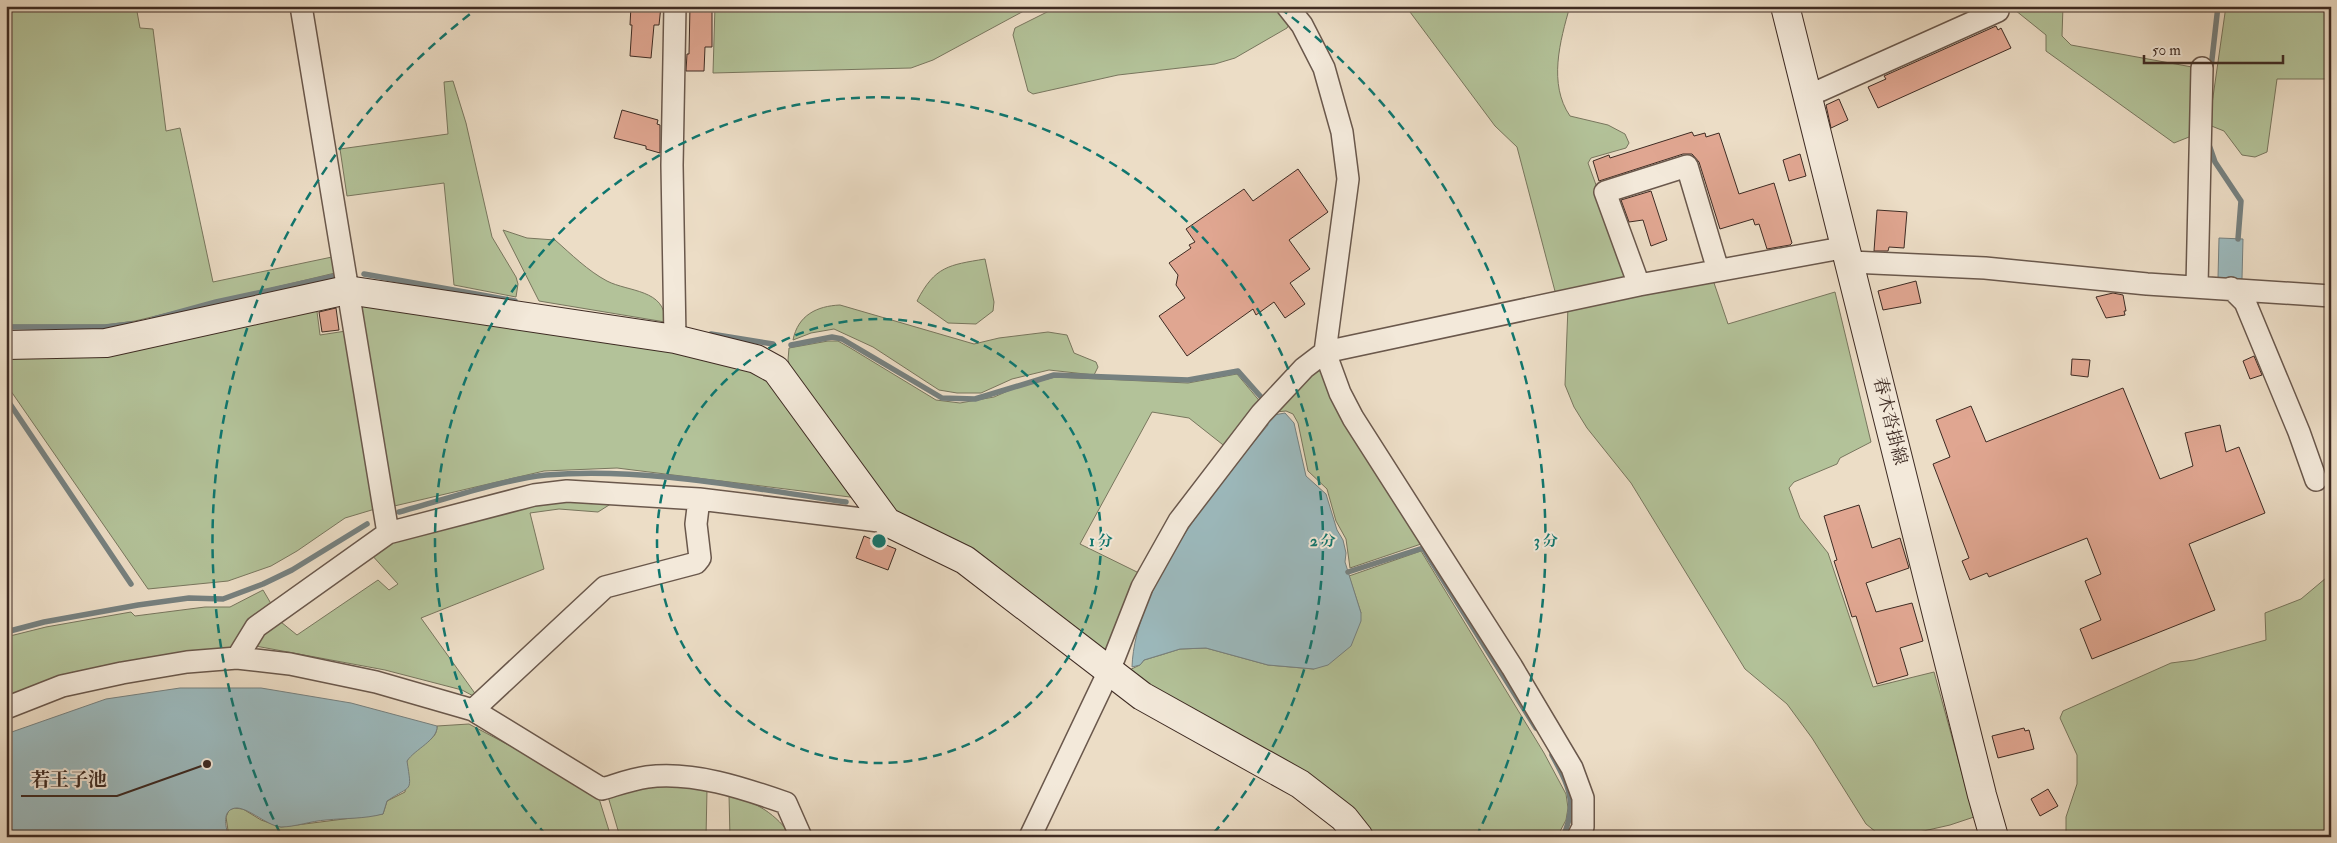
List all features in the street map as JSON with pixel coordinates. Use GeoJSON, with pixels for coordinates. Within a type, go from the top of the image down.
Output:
{"type":"FeatureCollection","features":[{"type":"Feature","properties":{"kind":"street"},"geometry":{"type":"LineString","coordinates":[[301,6],[388,533]]}},
{"type":"Feature","properties":{"kind":"street"},"geometry":{"type":"LineString","coordinates":[[675,6],[672,165],[675,339]]}},
{"type":"Feature","properties":{"kind":"street"},"geometry":{"type":"LineString","coordinates":[[1287,6],[1302,25],[1324,68],[1342,132],[1348,179],[1325,352],[1340,393],[1353,418],[1512,667],[1572,768],[1583,798],[1583,827],[1578,837]]}},
{"type":"Feature","properties":{"kind":"street","name":"春木沓掛線"},"geometry":{"type":"LineString","coordinates":[[1785,6],[1994,837]]}},
{"type":"Feature","properties":{"kind":"street"},"geometry":{"type":"LineString","coordinates":[[1808,96],[1998,11]]}},
{"type":"Feature","properties":{"kind":"street"},"geometry":{"type":"LineString","coordinates":[[2197,286],[2202,68]]}},
{"type":"Feature","properties":{"kind":"street"},"geometry":{"type":"LineString","coordinates":[[1639,284],[1605,192],[1687,166],[1718,270]]}},
{"type":"Feature","properties":{"kind":"street"},"geometry":{"type":"LineString","coordinates":[[1030,837],[1109,671],[1142,587],[1179,521],[1261,414],[1304,368],[1325,352],[1639,284],[1718,270],[1849,255],[2147,284],[2331,296]]}},
{"type":"Feature","properties":{"kind":"street"},"geometry":{"type":"LineString","coordinates":[[2231,288],[2245,302],[2299,432],[2316,480]]}},
{"type":"Feature","properties":{"kind":"street"},"geometry":{"type":"LineString","coordinates":[[6,345],[106,343],[348,290],[675,339],[756,359],[776,370],[887,522]]}},
{"type":"Feature","properties":{"kind":"street"},"geometry":{"type":"LineString","coordinates":[[237,658],[256,627],[388,533],[534,495],[566,491],[699,499],[887,522],[965,560],[1142,696],[1300,784],[1344,818],[1359,837]]}},
{"type":"Feature","properties":{"kind":"street"},"geometry":{"type":"LineString","coordinates":[[473,710],[606,587],[696,563],[700,558],[696,524],[699,499]]}},
{"type":"Feature","properties":{"kind":"street"},"geometry":{"type":"LineString","coordinates":[[6,708],[62,686],[187,662],[237,658],[290,664],[376,682],[473,710],[602,789],[646,777],[678,776],[715,782],[754,792],[786,803],[801,837]]}},
{"type":"Feature","properties":{"kind":"green space"},"geometry":{"type":"Polygon","coordinates":[[[6,6],[136,6],[140,28],[153,29],[166,131],[180,128],[213,282],[332,257],[335,273],[135,321],[105,325],[6,325],[6,6]]]}},
{"type":"Feature","properties":{"kind":"green space"},"geometry":{"type":"Polygon","coordinates":[[[715,6],[1033,6],[933,60],[911,68],[713,73],[715,6]]]}},
{"type":"Feature","properties":{"kind":"green space"},"geometry":{"type":"Polygon","coordinates":[[[1059,6],[1274,6],[1290,23],[1287,28],[1235,58],[1215,64],[1118,75],[1033,94],[1028,91],[1013,35],[1015,28],[1059,6]]]}},
{"type":"Feature","properties":{"kind":"green space"},"geometry":{"type":"Polygon","coordinates":[[[1403,6],[1570,6],[1558,62],[1559,90],[1563,104],[1570,116],[1608,125],[1625,134],[1629,143],[1626,148],[1591,158],[1588,163],[1630,278],[1556,295],[1517,147],[1495,126],[1410,12],[1403,6]]]}},
{"type":"Feature","properties":{"kind":"green space"},"geometry":{"type":"Polygon","coordinates":[[[2010,6],[2063,6],[2062,36],[2071,45],[2192,67],[2194,135],[2174,143],[2046,51],[2046,35],[2010,6]]]}},
{"type":"Feature","properties":{"kind":"green space"},"geometry":{"type":"Polygon","coordinates":[[[2226,6],[2331,6],[2331,79],[2277,79],[2267,152],[2255,157],[2242,155],[2224,131],[2209,125],[2226,6]]]}},
{"type":"Feature","properties":{"kind":"green space"},"geometry":{"type":"Polygon","coordinates":[[[453,81],[466,123],[492,237],[516,277],[518,284],[516,297],[454,285],[444,183],[347,196],[340,149],[448,134],[444,82],[453,81]]]}},
{"type":"Feature","properties":{"kind":"green space"},"geometry":{"type":"Polygon","coordinates":[[[503,230],[527,238],[555,240],[600,277],[616,285],[653,297],[664,311],[665,322],[539,301],[503,230]]]}},
{"type":"Feature","properties":{"kind":"green space"},"geometry":{"type":"Polygon","coordinates":[[[985,259],[994,302],[993,311],[976,324],[948,323],[917,301],[930,281],[944,269],[962,263],[985,259]]]}},
{"type":"Feature","properties":{"kind":"green space"},"geometry":{"type":"Polygon","coordinates":[[[1712,277],[1728,324],[1835,292],[1871,442],[1840,458],[1837,464],[1794,482],[1789,488],[1800,518],[1828,553],[1873,687],[1934,672],[1974,817],[1950,825],[1897,837],[1881,836],[1866,824],[1812,738],[1787,704],[1745,669],[1631,483],[1587,428],[1574,407],[1565,385],[1568,306],[1712,277]]]}},
{"type":"Feature","properties":{"kind":"green space"},"geometry":{"type":"Polygon","coordinates":[[[360,302],[693,355],[751,368],[768,378],[858,498],[617,468],[544,471],[390,507],[360,302]]]}},
{"type":"Feature","properties":{"kind":"green space"},"geometry":{"type":"Polygon","coordinates":[[[316,304],[320,335],[346,331],[375,509],[345,518],[297,551],[271,566],[228,581],[148,589],[6,384],[6,355],[316,304]]]}},
{"type":"Feature","properties":{"kind":"green space"},"geometry":{"type":"Polygon","coordinates":[[[840,305],[974,344],[999,338],[1048,332],[1067,335],[1074,353],[1096,362],[1098,367],[1094,375],[1049,370],[1012,379],[981,393],[957,393],[939,390],[873,347],[834,329],[811,333],[793,340],[799,324],[804,318],[824,307],[840,305]]]}},
{"type":"Feature","properties":{"kind":"green space"},"geometry":{"type":"Polygon","coordinates":[[[838,341],[936,400],[960,403],[994,397],[1017,387],[1055,377],[1188,383],[1237,374],[1262,404],[1227,448],[1189,418],[1152,412],[1080,544],[1139,573],[1107,649],[1095,650],[887,504],[793,375],[788,360],[789,348],[838,341]]]}},
{"type":"Feature","properties":{"kind":"green space"},"geometry":{"type":"Polygon","coordinates":[[[1321,364],[1424,543],[1350,568],[1346,539],[1336,521],[1327,489],[1308,471],[1298,423],[1293,414],[1286,411],[1275,412],[1321,364]]]}},
{"type":"Feature","properties":{"kind":"green space"},"geometry":{"type":"Polygon","coordinates":[[[573,497],[617,500],[598,512],[559,509],[530,513],[544,569],[421,618],[479,699],[462,690],[385,670],[250,645],[276,618],[297,635],[378,580],[389,590],[398,584],[370,553],[383,545],[509,508],[573,497]]]}},
{"type":"Feature","properties":{"kind":"green space"},"geometry":{"type":"Polygon","coordinates":[[[1421,551],[1544,753],[1566,794],[1568,808],[1566,820],[1557,837],[1371,837],[1125,672],[1140,665],[1144,660],[1180,649],[1206,648],[1268,665],[1314,669],[1361,613],[1349,576],[1421,551]]]}},
{"type":"Feature","properties":{"kind":"green space"},"geometry":{"type":"Polygon","coordinates":[[[2331,577],[2331,837],[2068,837],[2066,835],[2066,817],[2077,784],[2077,755],[2060,718],[2063,711],[2171,663],[2194,660],[2266,640],[2265,613],[2301,599],[2326,578],[2331,577]]]}},
{"type":"Feature","properties":{"kind":"green space"},"geometry":{"type":"Polygon","coordinates":[[[263,590],[273,607],[232,651],[6,701],[6,637],[46,627],[131,612],[135,616],[205,607],[230,607],[263,590]]]}},
{"type":"Feature","properties":{"kind":"green space"},"geometry":{"type":"Polygon","coordinates":[[[469,724],[597,792],[611,837],[229,837],[226,817],[229,810],[234,808],[243,809],[261,820],[281,827],[383,814],[387,801],[405,792],[406,768],[410,756],[433,737],[437,726],[469,724]]]}},
{"type":"Feature","properties":{"kind":"green space"},"geometry":{"type":"Polygon","coordinates":[[[657,783],[707,790],[706,837],[620,837],[607,793],[657,783]]]}},
{"type":"Feature","properties":{"kind":"green space"},"geometry":{"type":"Polygon","coordinates":[[[729,795],[748,801],[765,810],[792,837],[730,837],[729,795]]]}},
{"type":"Feature","properties":{"kind":"water"},"geometry":{"type":"Polygon","coordinates":[[[2219,238],[2243,239],[2242,279],[2218,278],[2219,238]]]}},
{"type":"Feature","properties":{"kind":"water"},"geometry":{"type":"Polygon","coordinates":[[[1285,413],[1294,423],[1306,476],[1326,494],[1337,530],[1343,540],[1346,553],[1345,562],[1361,613],[1361,621],[1351,646],[1328,665],[1314,669],[1268,665],[1206,648],[1180,649],[1144,660],[1140,665],[1132,667],[1137,635],[1147,603],[1163,570],[1182,538],[1203,507],[1268,425],[1267,421],[1274,415],[1285,413]]]}},
{"type":"Feature","properties":{"kind":"water"},"geometry":{"type":"Polygon","coordinates":[[[180,688],[261,688],[351,703],[437,726],[434,736],[407,761],[410,779],[406,790],[387,801],[383,814],[376,816],[281,827],[237,808],[232,809],[227,814],[226,826],[229,837],[6,837],[6,734],[106,699],[180,688]]]}},
{"type":"Feature","properties":{"kind":"building"},"geometry":{"type":"Polygon","coordinates":[[[631,6],[661,6],[659,25],[654,25],[651,58],[630,56],[631,6]]]}},
{"type":"Feature","properties":{"kind":"building"},"geometry":{"type":"Polygon","coordinates":[[[690,6],[712,6],[712,47],[705,47],[704,71],[686,71],[687,54],[689,54],[690,6]]]}},
{"type":"Feature","properties":{"kind":"building"},"geometry":{"type":"Polygon","coordinates":[[[1996,26],[1998,30],[2001,28],[2011,48],[1878,108],[1868,87],[1886,79],[1884,76],[1996,26]]]}},
{"type":"Feature","properties":{"kind":"building"},"geometry":{"type":"Polygon","coordinates":[[[1839,99],[1848,120],[1831,128],[1826,105],[1839,99]]]}},
{"type":"Feature","properties":{"kind":"building"},"geometry":{"type":"Polygon","coordinates":[[[622,110],[658,120],[657,124],[660,125],[660,153],[646,149],[646,146],[614,138],[622,110]]]}},
{"type":"Feature","properties":{"kind":"building"},"geometry":{"type":"Polygon","coordinates":[[[1692,132],[1694,136],[1705,133],[1706,137],[1719,133],[1739,194],[1774,183],[1792,243],[1790,245],[1767,249],[1759,224],[1755,225],[1753,219],[1720,229],[1699,162],[1692,154],[1683,154],[1599,181],[1593,161],[1609,155],[1610,158],[1692,132]]]}},
{"type":"Feature","properties":{"kind":"building"},"geometry":{"type":"Polygon","coordinates":[[[1800,154],[1806,176],[1789,181],[1783,160],[1800,154]]]}},
{"type":"Feature","properties":{"kind":"building"},"geometry":{"type":"Polygon","coordinates":[[[1298,169],[1328,212],[1289,240],[1310,269],[1290,283],[1305,304],[1285,318],[1274,302],[1256,315],[1253,309],[1187,356],[1159,316],[1185,298],[1176,285],[1178,275],[1169,263],[1191,248],[1189,245],[1195,242],[1186,229],[1244,189],[1253,201],[1298,169]]]}},
{"type":"Feature","properties":{"kind":"building"},"geometry":{"type":"Polygon","coordinates":[[[1651,191],[1667,240],[1651,246],[1643,220],[1629,222],[1621,200],[1651,191]]]}},
{"type":"Feature","properties":{"kind":"building"},"geometry":{"type":"Polygon","coordinates":[[[1877,210],[1907,212],[1904,248],[1889,247],[1888,251],[1874,251],[1877,210]]]}},
{"type":"Feature","properties":{"kind":"building"},"geometry":{"type":"Polygon","coordinates":[[[1916,281],[1921,303],[1883,310],[1878,291],[1916,281]]]}},
{"type":"Feature","properties":{"kind":"building"},"geometry":{"type":"Polygon","coordinates":[[[2113,293],[2123,295],[2125,315],[2106,318],[2096,297],[2113,293]]]}},
{"type":"Feature","properties":{"kind":"building"},"geometry":{"type":"Polygon","coordinates":[[[336,308],[339,330],[322,332],[319,312],[336,308]]]}},
{"type":"Feature","properties":{"kind":"building"},"geometry":{"type":"Polygon","coordinates":[[[2254,356],[2262,375],[2250,379],[2243,361],[2254,356]]]}},
{"type":"Feature","properties":{"kind":"building"},"geometry":{"type":"Polygon","coordinates":[[[2072,359],[2090,360],[2088,377],[2071,375],[2072,359]]]}},
{"type":"Feature","properties":{"kind":"building"},"geometry":{"type":"Polygon","coordinates":[[[2123,388],[2160,479],[2193,466],[2185,433],[2220,425],[2226,452],[2239,447],[2265,513],[2189,544],[2215,610],[2092,659],[2080,629],[2101,620],[2085,581],[2101,574],[2087,538],[1989,577],[1987,573],[1970,580],[1962,561],[1969,558],[1933,464],[1950,457],[1936,420],[1971,406],[1986,442],[2123,388]]]}},
{"type":"Feature","properties":{"kind":"building"},"geometry":{"type":"Polygon","coordinates":[[[1859,505],[1872,548],[1900,538],[1909,568],[1866,583],[1876,612],[1912,603],[1923,641],[1900,648],[1908,675],[1877,684],[1856,616],[1852,617],[1834,561],[1837,560],[1824,516],[1859,505]]]}},
{"type":"Feature","properties":{"kind":"building"},"geometry":{"type":"Polygon","coordinates":[[[864,536],[896,549],[888,570],[856,558],[864,536]]]}},
{"type":"Feature","properties":{"kind":"building"},"geometry":{"type":"Polygon","coordinates":[[[2024,728],[2025,731],[2029,730],[2034,749],[1998,758],[1992,736],[2024,728]]]}},
{"type":"Feature","properties":{"kind":"building"},"geometry":{"type":"Polygon","coordinates":[[[2048,789],[2058,806],[2040,816],[2031,799],[2048,789]]]}},
{"type":"Feature","properties":{"kind":"waterway"},"geometry":{"type":"LineString","coordinates":[[2211,68],[2218,6]]}},
{"type":"Feature","properties":{"kind":"waterway"},"geometry":{"type":"LineString","coordinates":[[2208,142],[2215,162],[2241,201],[2238,239]]}},
{"type":"Feature","properties":{"kind":"waterway"},"geometry":{"type":"LineString","coordinates":[[364,274],[515,301]]}},
{"type":"Feature","properties":{"kind":"waterway"},"geometry":{"type":"LineString","coordinates":[[154,319],[216,302],[335,276]]}},
{"type":"Feature","properties":{"kind":"waterway"},"geometry":{"type":"LineString","coordinates":[[6,327],[105,327],[131,324]]}},
{"type":"Feature","properties":{"kind":"waterway"},"geometry":{"type":"LineString","coordinates":[[711,334],[773,344]]}},
{"type":"Feature","properties":{"kind":"waterway"},"geometry":{"type":"LineString","coordinates":[[791,345],[832,337],[842,339],[942,398],[975,399],[1054,375],[1188,380],[1238,371],[1261,397]]}},
{"type":"Feature","properties":{"kind":"waterway"},"geometry":{"type":"LineString","coordinates":[[8,401],[131,584]]}},
{"type":"Feature","properties":{"kind":"waterway"},"geometry":{"type":"LineString","coordinates":[[399,512],[510,481],[546,475],[584,473],[659,476],[697,480],[846,502]]}},
{"type":"Feature","properties":{"kind":"waterway"},"geometry":{"type":"LineString","coordinates":[[6,632],[44,622],[138,605],[189,598],[223,599],[263,584],[292,570],[367,524]]}},
{"type":"Feature","properties":{"kind":"waterway"},"geometry":{"type":"LineString","coordinates":[[1348,572],[1423,548],[1536,728]]}},
{"type":"Feature","properties":{"kind":"waterway"},"geometry":{"type":"LineString","coordinates":[[1552,755],[1570,795],[1570,814],[1563,837]]}},
{"type":"Feature","properties":{"kind":"place","name":"若王子池"},"geometry":{"type":"Point","coordinates":[207,764]}}]}
